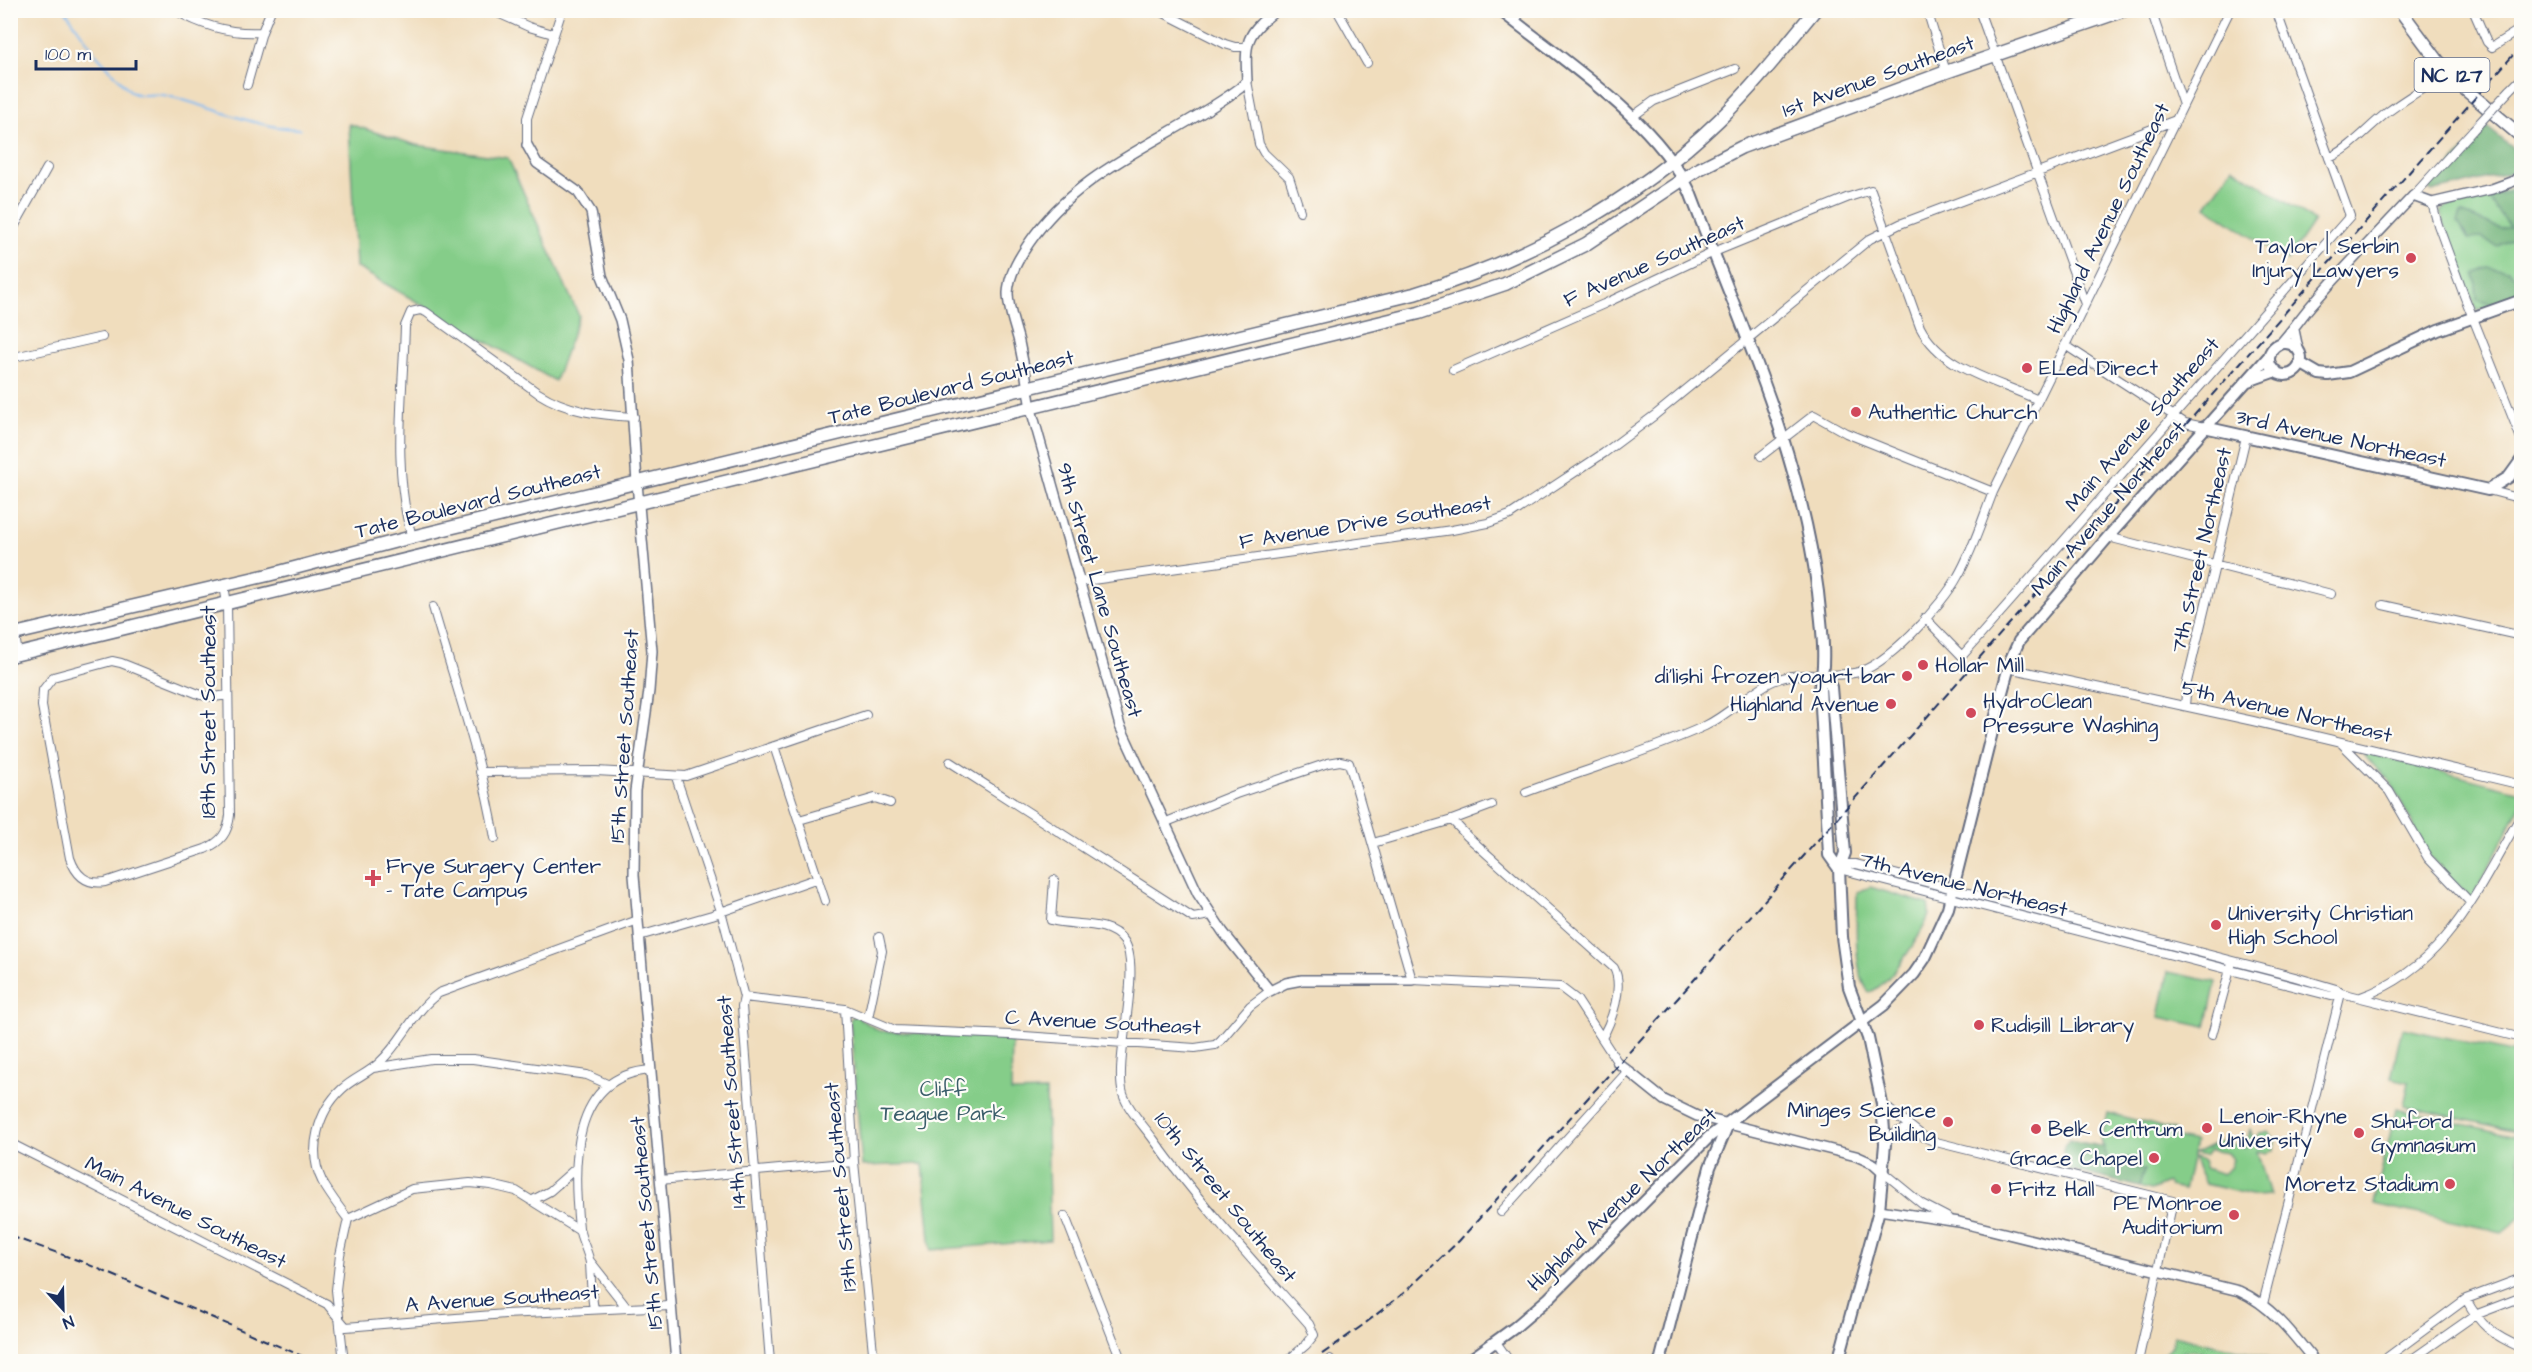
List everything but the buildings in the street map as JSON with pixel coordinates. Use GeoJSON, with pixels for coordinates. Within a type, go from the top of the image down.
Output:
{"type":"FeatureCollection","features":[{"type":"Feature","properties":{"kind":"main road"},"geometry":{"type":"LineString","coordinates":[[1500,10],[1632,117],[1672,160],[1683,178],[1714,252],[1785,438],[1801,496],[1815,569],[1824,674],[1820,688],[1829,855],[1839,870]]}},
{"type":"Feature","properties":{"kind":"main road","name":"Tate Boulevard Southeast"},"geometry":{"type":"LineString","coordinates":[[13,634],[224,585],[412,537],[1028,389],[1414,294],[1472,276],[1567,231],[1614,203],[1672,160],[1703,135],[1736,102],[1815,10]]}},
{"type":"Feature","properties":{"kind":"main road","name":"1st Avenue Southeast"},"geometry":{"type":"LineString","coordinates":[[1683,178],[1742,147],[1946,72],[2126,10]]}},
{"type":"Feature","properties":{"kind":"main road","name":"NC 127"},"geometry":{"type":"LineString","coordinates":[[2400,10],[2426,46],[2449,72],[2520,135]]}},
{"type":"Feature","properties":{"kind":"main road","name":"Tate Boulevard Southeast"},"geometry":{"type":"LineString","coordinates":[[14,655],[1031,409],[1376,324],[1461,300],[1505,284],[1586,244],[1683,178]]}},
{"type":"Feature","properties":{"kind":"main road"},"geometry":{"type":"LineString","coordinates":[[2300,363],[2313,371],[2328,375],[2349,372],[2413,341],[2522,300]]}},
{"type":"Feature","properties":{"kind":"main road"},"geometry":{"type":"LineString","coordinates":[[2280,344],[2290,344],[2298,349],[2300,363],[2294,372],[2289,374],[2276,371],[2271,365],[2270,355],[2272,350],[2280,344]]}},
{"type":"Feature","properties":{"kind":"main road","name":"Main Avenue Northeast"},"geometry":{"type":"LineString","coordinates":[[1950,894],[2008,668],[2023,636],[2204,427],[2270,355]]}},
{"type":"Feature","properties":{"kind":"main road","name":"Main Avenue Northeast"},"geometry":{"type":"LineString","coordinates":[[2248,381],[2276,371]]}},
{"type":"Feature","properties":{"kind":"main road","name":"3rd Avenue Northeast"},"geometry":{"type":"LineString","coordinates":[[2204,427],[2488,490]]}},
{"type":"Feature","properties":{"kind":"main road"},"geometry":{"type":"LineString","coordinates":[[2488,490],[2509,477],[2522,459]]}},
{"type":"Feature","properties":{"kind":"main road"},"geometry":{"type":"LineString","coordinates":[[1824,674],[1831,687],[1845,853],[1839,870],[1846,971],[1852,996],[1868,1038],[1882,1104],[1885,1144],[1879,1210],[1838,1362]]}},
{"type":"Feature","properties":{"kind":"main road","name":"Highland Avenue Northeast"},"geometry":{"type":"LineString","coordinates":[[1467,1362],[1496,1342],[1549,1298],[1709,1137],[1862,1022],[1899,991],[1914,974],[1937,935],[1950,894]]}},
{"type":"Feature","properties":{"kind":"main road"},"geometry":{"type":"LineString","coordinates":[[1659,1362],[1710,1167],[1728,1124]]}},
{"type":"Feature","properties":{"kind":"street"},"geometry":{"type":"LineString","coordinates":[[175,10],[214,27],[240,32],[262,32]]}},
{"type":"Feature","properties":{"kind":"street"},"geometry":{"type":"LineString","coordinates":[[247,85],[262,32],[271,10]]}},
{"type":"Feature","properties":{"kind":"street"},"geometry":{"type":"LineString","coordinates":[[491,10],[529,27],[553,34]]}},
{"type":"Feature","properties":{"kind":"street"},"geometry":{"type":"LineString","coordinates":[[527,146],[527,118],[562,10]]}},
{"type":"Feature","properties":{"kind":"street"},"geometry":{"type":"LineString","coordinates":[[1158,10],[1225,44],[1246,47]]}},
{"type":"Feature","properties":{"kind":"street"},"geometry":{"type":"LineString","coordinates":[[1277,10],[1252,31],[1246,47],[1247,81],[1259,144],[1264,153],[1289,177],[1300,211]]}},
{"type":"Feature","properties":{"kind":"street"},"geometry":{"type":"LineString","coordinates":[[1337,10],[1367,63]]}},
{"type":"Feature","properties":{"kind":"street"},"geometry":{"type":"LineString","coordinates":[[1514,21],[1523,10]]}},
{"type":"Feature","properties":{"kind":"street"},"geometry":{"type":"LineString","coordinates":[[1927,10],[1946,72]]}},
{"type":"Feature","properties":{"kind":"street"},"geometry":{"type":"LineString","coordinates":[[1979,10],[2085,304]]}},
{"type":"Feature","properties":{"kind":"street"},"geometry":{"type":"LineString","coordinates":[[2151,10],[2183,105]]}},
{"type":"Feature","properties":{"kind":"street","name":"Highland Avenue Southeast"},"geometry":{"type":"LineString","coordinates":[[1526,792],[1703,727],[1775,680],[1824,674],[1855,674],[1876,666],[1897,648],[1925,618],[1960,573],[1993,492],[2230,10]]}},
{"type":"Feature","properties":{"kind":"street"},"geometry":{"type":"LineString","coordinates":[[2276,10],[2329,158],[2340,153],[2364,131],[2406,99],[2449,72]]}},
{"type":"Feature","properties":{"kind":"street"},"geometry":{"type":"LineString","coordinates":[[2473,10],[2487,42],[2492,47],[2522,28]]}},
{"type":"Feature","properties":{"kind":"street"},"geometry":{"type":"LineString","coordinates":[[1632,117],[1654,101],[1735,69]]}},
{"type":"Feature","properties":{"kind":"street"},"geometry":{"type":"LineString","coordinates":[[2280,344],[2294,330],[2299,319],[2316,300],[2522,78]]}},
{"type":"Feature","properties":{"kind":"street","name":"9th Street Lane Southeast"},"geometry":{"type":"LineString","coordinates":[[1247,81],[1232,94],[1108,168],[1080,187],[1055,210],[1021,255],[1011,277],[1009,301],[1031,409],[1120,726],[1190,879],[1211,915],[1270,991]]}},
{"type":"Feature","properties":{"kind":"street"},"geometry":{"type":"LineString","coordinates":[[2038,400],[1968,371],[1933,346],[1920,327],[1886,230],[2036,171],[2176,120]]}},
{"type":"Feature","properties":{"kind":"street","name":"15th Street Southeast"},"geometry":{"type":"LineString","coordinates":[[527,146],[537,163],[578,192],[591,212],[602,276],[627,343],[652,651],[649,691],[637,774],[633,843],[676,1362]]}},
{"type":"Feature","properties":{"kind":"street","name":"Main Avenue Southeast"},"geometry":{"type":"LineString","coordinates":[[1925,618],[1962,656],[2349,216],[2329,158]]}},
{"type":"Feature","properties":{"kind":"street"},"geometry":{"type":"LineString","coordinates":[[10,234],[47,168]]}},
{"type":"Feature","properties":{"kind":"street"},"geometry":{"type":"LineString","coordinates":[[2413,196],[2432,203],[2492,189],[2520,178]]}},
{"type":"Feature","properties":{"kind":"street","name":"F Avenue Southeast"},"geometry":{"type":"LineString","coordinates":[[1453,370],[1604,304],[1714,252],[1849,197],[1871,190],[1886,230]]}},
{"type":"Feature","properties":{"kind":"street"},"geometry":{"type":"LineString","coordinates":[[2432,203],[2472,318],[2522,441]]}},
{"type":"Feature","properties":{"kind":"street","name":"F Avenue Drive Southeast"},"geometry":{"type":"LineString","coordinates":[[1078,582],[1456,529],[1502,519],[1547,492],[1642,426],[1857,248],[1886,230]]}},
{"type":"Feature","properties":{"kind":"street"},"geometry":{"type":"LineString","coordinates":[[412,537],[404,506],[401,468],[405,326],[411,312],[420,310],[426,312],[538,393],[558,404],[585,413],[633,417]]}},
{"type":"Feature","properties":{"kind":"street"},"geometry":{"type":"LineString","coordinates":[[2294,330],[2298,349]]}},
{"type":"Feature","properties":{"kind":"street"},"geometry":{"type":"LineString","coordinates":[[10,358],[102,337]]}},
{"type":"Feature","properties":{"kind":"street"},"geometry":{"type":"LineString","coordinates":[[2065,345],[2173,415]]}},
{"type":"Feature","properties":{"kind":"street"},"geometry":{"type":"LineString","coordinates":[[1761,456],[1814,415],[1856,437],[1993,492]]}},
{"type":"Feature","properties":{"kind":"street","name":"3rd Avenue Northeast"},"geometry":{"type":"LineString","coordinates":[[2173,415],[2185,423],[2204,427]]}},
{"type":"Feature","properties":{"kind":"street","name":"7th Street Northeast"},"geometry":{"type":"LineString","coordinates":[[2185,706],[2187,682],[2246,437]]}},
{"type":"Feature","properties":{"kind":"street","name":"3rd Avenue Northeast"},"geometry":{"type":"LineString","coordinates":[[2488,490],[2522,499]]}},
{"type":"Feature","properties":{"kind":"street"},"geometry":{"type":"LineString","coordinates":[[2108,537],[2331,594]]}},
{"type":"Feature","properties":{"kind":"street","name":"18th Street Southeast"},"geometry":{"type":"LineString","coordinates":[[224,585],[226,604],[228,695],[230,815],[222,838],[205,849],[105,882],[93,883],[81,877],[70,858],[41,698],[45,686],[57,675],[112,662],[201,695],[214,697],[228,695]]}},
{"type":"Feature","properties":{"kind":"street"},"geometry":{"type":"LineString","coordinates":[[10,605],[14,655]]}},
{"type":"Feature","properties":{"kind":"street"},"geometry":{"type":"LineString","coordinates":[[2383,605],[2522,636]]}},
{"type":"Feature","properties":{"kind":"street"},"geometry":{"type":"LineString","coordinates":[[433,607],[490,807],[495,838]]}},
{"type":"Feature","properties":{"kind":"street","name":"5th Avenue Northeast"},"geometry":{"type":"LineString","coordinates":[[2008,668],[2185,706],[2522,785]]}},
{"type":"Feature","properties":{"kind":"street"},"geometry":{"type":"LineString","coordinates":[[480,772],[596,771],[676,777],[699,773],[866,715]]}},
{"type":"Feature","properties":{"kind":"street"},"geometry":{"type":"LineString","coordinates":[[2341,743],[2390,791],[2428,858],[2470,902]]}},
{"type":"Feature","properties":{"kind":"street"},"geometry":{"type":"LineString","coordinates":[[774,746],[825,901]]}},
{"type":"Feature","properties":{"kind":"street"},"geometry":{"type":"LineString","coordinates":[[1164,823],[1236,794],[1328,763],[1340,761],[1349,763],[1412,980]]}},
{"type":"Feature","properties":{"kind":"street"},"geometry":{"type":"LineString","coordinates":[[950,762],[1193,918],[1211,915]]}},
{"type":"Feature","properties":{"kind":"street","name":"14th Street Southeast"},"geometry":{"type":"LineString","coordinates":[[676,777],[721,911],[744,997],[742,1006],[770,1362]]}},
{"type":"Feature","properties":{"kind":"street"},"geometry":{"type":"LineString","coordinates":[[799,820],[874,798],[890,803]]}},
{"type":"Feature","properties":{"kind":"street"},"geometry":{"type":"LineString","coordinates":[[1373,843],[1452,820],[1492,805]]}},
{"type":"Feature","properties":{"kind":"street"},"geometry":{"type":"LineString","coordinates":[[2361,997],[2394,983],[2422,963],[2445,939],[2470,902],[2522,814]]}},
{"type":"Feature","properties":{"kind":"street"},"geometry":{"type":"LineString","coordinates":[[1452,820],[1614,968],[1619,984],[1610,1022],[1602,1038]]}},
{"type":"Feature","properties":{"kind":"street","name":"7th Avenue Northeast"},"geometry":{"type":"LineString","coordinates":[[1839,870],[1847,864],[1856,864],[1950,894],[2231,965],[2329,987],[2341,993],[2522,1038]]}},
{"type":"Feature","properties":{"kind":"street"},"geometry":{"type":"LineString","coordinates":[[639,936],[818,878]]}},
{"type":"Feature","properties":{"kind":"street","name":"10th Street Southeast"},"geometry":{"type":"LineString","coordinates":[[1054,880],[1050,918],[1058,922],[1106,929],[1123,940],[1128,950],[1130,972],[1122,1087],[1126,1102],[1182,1178],[1309,1324],[1314,1335],[1286,1362]]}},
{"type":"Feature","properties":{"kind":"street"},"geometry":{"type":"LineString","coordinates":[[344,1362],[337,1275],[348,1219],[322,1181],[314,1151],[319,1127],[329,1105],[345,1086],[372,1068],[393,1048],[416,1014],[439,993],[638,920]]}},
{"type":"Feature","properties":{"kind":"street"},"geometry":{"type":"LineString","coordinates":[[868,1018],[881,958],[879,937]]}},
{"type":"Feature","properties":{"kind":"street"},"geometry":{"type":"LineString","coordinates":[[2212,1035],[2231,965]]}},
{"type":"Feature","properties":{"kind":"street","name":"C Avenue Southeast"},"geometry":{"type":"LineString","coordinates":[[744,997],[844,1009],[895,1030],[1195,1048],[1215,1045],[1226,1036],[1250,1006],[1270,991],[1286,983],[1302,980],[1412,980],[1560,987],[1577,1000],[1618,1063]]}},
{"type":"Feature","properties":{"kind":"street"},"geometry":{"type":"LineString","coordinates":[[2263,1304],[2341,993]]}},
{"type":"Feature","properties":{"kind":"street","name":"13th Street Southeast"},"geometry":{"type":"LineString","coordinates":[[844,1009],[854,1162],[874,1362]]}},
{"type":"Feature","properties":{"kind":"street"},"geometry":{"type":"LineString","coordinates":[[372,1068],[431,1059],[473,1059],[588,1075],[607,1084]]}},
{"type":"Feature","properties":{"kind":"street"},"geometry":{"type":"LineString","coordinates":[[1618,1063],[1646,1088],[1680,1109],[1728,1124],[1856,1156],[1874,1164],[1922,1204],[1936,1213],[1959,1222]]}},
{"type":"Feature","properties":{"kind":"street"},"geometry":{"type":"LineString","coordinates":[[627,1308],[590,1261],[580,1231],[577,1149],[585,1119],[595,1099],[607,1084],[629,1073],[651,1070]]}},
{"type":"Feature","properties":{"kind":"street"},"geometry":{"type":"LineString","coordinates":[[1502,1212],[1627,1072]]}},
{"type":"Feature","properties":{"kind":"street"},"geometry":{"type":"LineString","coordinates":[[1882,1104],[1924,1137],[1936,1142],[2173,1201],[2138,1362]]}},
{"type":"Feature","properties":{"kind":"street"},"geometry":{"type":"LineString","coordinates":[[1885,1144],[1896,1132],[1910,1127]]}},
{"type":"Feature","properties":{"kind":"street","name":"Main Avenue Southeast"},"geometry":{"type":"LineString","coordinates":[[10,1143],[327,1304],[339,1321]]}},
{"type":"Feature","properties":{"kind":"street"},"geometry":{"type":"LineString","coordinates":[[660,1180],[854,1162]]}},
{"type":"Feature","properties":{"kind":"street"},"geometry":{"type":"LineString","coordinates":[[531,1201],[557,1186],[576,1168]]}},
{"type":"Feature","properties":{"kind":"street"},"geometry":{"type":"LineString","coordinates":[[348,1219],[412,1189],[457,1183],[484,1184],[505,1188],[580,1231]]}},
{"type":"Feature","properties":{"kind":"street"},"geometry":{"type":"LineString","coordinates":[[1879,1210],[1959,1222],[2158,1269],[2248,1294],[2263,1304],[2286,1327],[2315,1362]]}},
{"type":"Feature","properties":{"kind":"street"},"geometry":{"type":"LineString","coordinates":[[1065,1216],[1122,1362]]}},
{"type":"Feature","properties":{"kind":"street"},"geometry":{"type":"LineString","coordinates":[[590,1261],[589,1283],[594,1309]]}},
{"type":"Feature","properties":{"kind":"street"},"geometry":{"type":"LineString","coordinates":[[2381,1362],[2466,1299],[2522,1278]]}},
{"type":"Feature","properties":{"kind":"street"},"geometry":{"type":"LineString","coordinates":[[2408,1362],[2475,1315],[2522,1297]]}},
{"type":"Feature","properties":{"kind":"street"},"geometry":{"type":"LineString","coordinates":[[2466,1299],[2475,1315],[2492,1333],[2522,1348]]}},
{"type":"Feature","properties":{"kind":"street","name":"A Avenue Southeast"},"geometry":{"type":"LineString","coordinates":[[339,1321],[346,1327],[594,1309],[670,1306]]}},
{"type":"Feature","properties":{"kind":"street"},"geometry":{"type":"LineString","coordinates":[[1496,1342],[1510,1362]]}},
{"type":"Feature","properties":{"kind":"green space"},"geometry":{"type":"Polygon","coordinates":[[[349,124],[416,145],[508,158],[579,316],[555,381],[356,267],[349,124]]]}},
{"type":"Feature","properties":{"kind":"green space"},"geometry":{"type":"Polygon","coordinates":[[[2487,127],[2520,154],[2520,162],[2513,172],[2432,192],[2428,189],[2487,127]]]}},
{"type":"Feature","properties":{"kind":"green space"},"geometry":{"type":"Polygon","coordinates":[[[2233,167],[2314,221],[2287,261],[2206,206],[2233,167]]]}},
{"type":"Feature","properties":{"kind":"green space"},"geometry":{"type":"Polygon","coordinates":[[[2521,185],[2521,294],[2477,311],[2440,212],[2445,207],[2476,200],[2521,185]]]}},
{"type":"Feature","properties":{"kind":"green space"},"geometry":{"type":"Polygon","coordinates":[[[2512,191],[2521,193],[2521,238],[2517,237],[2498,246],[2481,238],[2468,239],[2458,222],[2461,213],[2501,229],[2510,227],[2490,201],[2494,197],[2512,191]]]}},
{"type":"Feature","properties":{"kind":"green space"},"geometry":{"type":"Polygon","coordinates":[[[2487,268],[2508,270],[2514,276],[2521,277],[2521,294],[2495,305],[2477,300],[2475,274],[2487,268]]]}},
{"type":"Feature","properties":{"kind":"green space"},"geometry":{"type":"Polygon","coordinates":[[[2365,752],[2521,792],[2521,804],[2472,899],[2430,857],[2390,781],[2364,756],[2365,752]]]}},
{"type":"Feature","properties":{"kind":"green space"},"geometry":{"type":"Polygon","coordinates":[[[1870,887],[1928,904],[1929,914],[1904,958],[1885,981],[1869,992],[1860,972],[1856,930],[1857,892],[1870,887]]]}},
{"type":"Feature","properties":{"kind":"green space"},"geometry":{"type":"Polygon","coordinates":[[[2168,972],[2216,982],[2206,1027],[2159,1017],[2168,972]]]}},
{"type":"Feature","properties":{"kind":"green space","name":"Cliff Teague Park"},"geometry":{"type":"Polygon","coordinates":[[[854,1015],[879,1031],[1012,1039],[1011,1092],[1046,1091],[1050,1240],[931,1250],[923,1164],[862,1166],[850,1020],[854,1015]]]}},
{"type":"Feature","properties":{"kind":"green space"},"geometry":{"type":"Polygon","coordinates":[[[2402,1028],[2521,1054],[2521,1132],[2404,1106],[2409,1082],[2391,1078],[2402,1028]]]}},
{"type":"Feature","properties":{"kind":"green space","name":"Moretz Stadium"},"geometry":{"type":"Polygon","coordinates":[[[2396,1109],[2521,1137],[2518,1160],[2521,1163],[2521,1217],[2502,1232],[2374,1204],[2396,1109]]]}},
{"type":"Feature","properties":{"kind":"green space"},"geometry":{"type":"Polygon","coordinates":[[[2108,1113],[2174,1130],[2173,1137],[2195,1142],[2184,1190],[2169,1187],[2167,1183],[2151,1190],[2139,1187],[2144,1170],[2109,1167],[2101,1139],[2108,1113]]]}},
{"type":"Feature","properties":{"kind":"green space"},"geometry":{"type":"Polygon","coordinates":[[[2250,1130],[2254,1142],[2259,1134],[2268,1131],[2275,1139],[2274,1150],[2267,1153],[2257,1151],[2270,1195],[2255,1196],[2205,1184],[2193,1158],[2203,1161],[2205,1168],[2222,1174],[2230,1168],[2233,1160],[2227,1153],[2210,1150],[2205,1156],[2194,1154],[2220,1141],[2246,1148],[2250,1130]]]}},
{"type":"Feature","properties":{"kind":"green space"},"geometry":{"type":"Polygon","coordinates":[[[2069,1140],[2104,1147],[2110,1167],[2130,1157],[2137,1169],[2144,1170],[2139,1187],[2061,1167],[2065,1146],[2069,1140]]]}},
{"type":"Feature","properties":{"kind":"green space"},"geometry":{"type":"Polygon","coordinates":[[[2174,1335],[2284,1361],[2245,1361],[2193,1350],[2183,1352],[2168,1361],[2156,1361],[2171,1347],[2174,1335]]]}},
{"type":"Feature","properties":{"kind":"waterway"},"geometry":{"type":"LineString","coordinates":[[65,10],[96,54],[131,92],[139,95],[163,95],[265,125],[300,129]]}},
{"type":"Feature","properties":{"kind":"railway"},"geometry":{"type":"LineString","coordinates":[[1311,1362],[1405,1292],[1459,1241],[1678,998],[2522,45]]}},
{"type":"Feature","properties":{"kind":"railway"},"geometry":{"type":"LineString","coordinates":[[10,1236],[80,1261],[316,1362]]}},
{"type":"Feature","properties":{"kind":"place","name":"Taylor | Serbin Injury Lawyers"},"geometry":{"type":"Point","coordinates":[2411,258]}},
{"type":"Feature","properties":{"kind":"place","name":"ELed Direct"},"geometry":{"type":"Point","coordinates":[2027,368]}},
{"type":"Feature","properties":{"kind":"place","name":"Authentic Church"},"geometry":{"type":"Point","coordinates":[1856,412]}},
{"type":"Feature","properties":{"kind":"place","name":"Hollar Mill"},"geometry":{"type":"Point","coordinates":[1923,665]}},
{"type":"Feature","properties":{"kind":"place","name":"di'lishi frozen yogurt bar"},"geometry":{"type":"Point","coordinates":[1907,676]}},
{"type":"Feature","properties":{"kind":"place","name":"Highland Avenue"},"geometry":{"type":"Point","coordinates":[1891,704]}},
{"type":"Feature","properties":{"kind":"place","name":"HydroClean Pressure Washing"},"geometry":{"type":"Point","coordinates":[1971,713]}},
{"type":"Feature","properties":{"kind":"place","name":"Frye Surgery Center - Tate Campus"},"geometry":{"type":"Point","coordinates":[373,878]}},
{"type":"Feature","properties":{"kind":"place","name":"University Christian High School"},"geometry":{"type":"Point","coordinates":[2216,925]}},
{"type":"Feature","properties":{"kind":"place","name":"Rudisill Library"},"geometry":{"type":"Point","coordinates":[1979,1025]}},
{"type":"Feature","properties":{"kind":"place","name":"Minges Science Building"},"geometry":{"type":"Point","coordinates":[1948,1122]}},
{"type":"Feature","properties":{"kind":"place","name":"Lenoir-Rhyne University"},"geometry":{"type":"Point","coordinates":[2207,1128]}},
{"type":"Feature","properties":{"kind":"place","name":"Belk Centrum"},"geometry":{"type":"Point","coordinates":[2036,1129]}},
{"type":"Feature","properties":{"kind":"place","name":"Shuford Gymnasium"},"geometry":{"type":"Point","coordinates":[2359,1133]}},
{"type":"Feature","properties":{"kind":"place","name":"Grace Chapel"},"geometry":{"type":"Point","coordinates":[2154,1158]}},
{"type":"Feature","properties":{"kind":"place","name":"Moretz Stadium"},"geometry":{"type":"Point","coordinates":[2450,1184]}},
{"type":"Feature","properties":{"kind":"place","name":"Fritz Hall"},"geometry":{"type":"Point","coordinates":[1996,1189]}},
{"type":"Feature","properties":{"kind":"place","name":"PE Monroe Auditorium"},"geometry":{"type":"Point","coordinates":[2234,1215]}}]}
